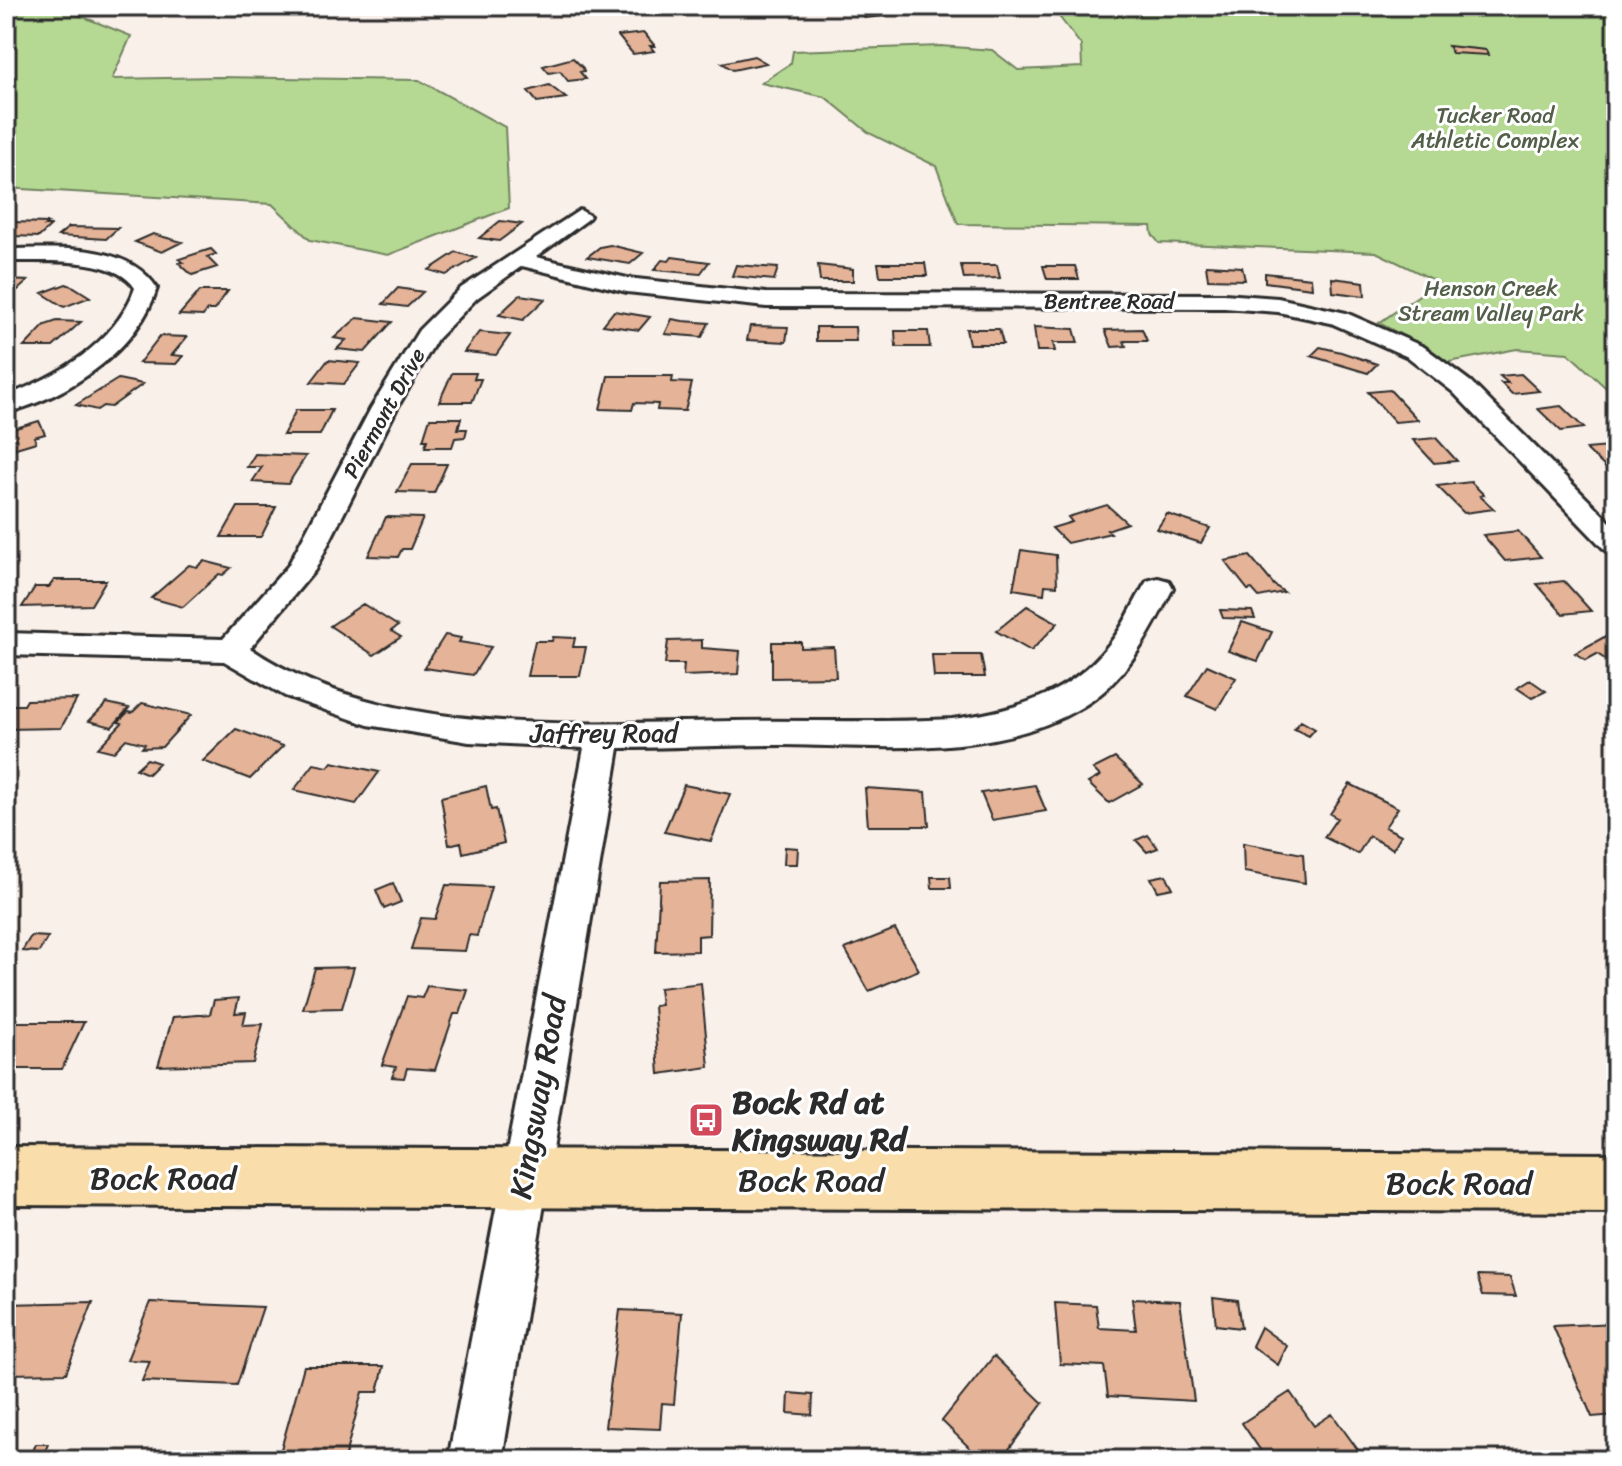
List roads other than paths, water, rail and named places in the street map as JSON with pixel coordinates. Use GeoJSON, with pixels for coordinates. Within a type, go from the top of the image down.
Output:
{"type":"FeatureCollection","features":[{"type":"Feature","properties":{"kind":"main road","name":"Bock Road"},"geometry":{"type":"LineString","coordinates":[[6,1176],[1616,1183]]}},
{"type":"Feature","properties":{"kind":"street","name":"Piermont Drive"},"geometry":{"type":"LineString","coordinates":[[231,650],[300,570],[384,408],[427,335],[453,306],[580,216]]}},
{"type":"Feature","properties":{"kind":"street"},"geometry":{"type":"LineString","coordinates":[[6,255],[116,263],[139,275],[146,288],[130,319],[94,358],[42,390],[6,405]]}},
{"type":"Feature","properties":{"kind":"street","name":"Bentree Road"},"geometry":{"type":"LineString","coordinates":[[519,259],[627,285],[737,299],[1224,301],[1278,305],[1326,315],[1400,343],[1452,378],[1616,545]]}},
{"type":"Feature","properties":{"kind":"street","name":"Jaffrey Road"},"geometry":{"type":"LineString","coordinates":[[231,650],[259,670],[307,693],[369,713],[473,729],[604,734],[903,732],[1005,723],[1060,704],[1105,673],[1130,639],[1158,588]]}},
{"type":"Feature","properties":{"kind":"street"},"geometry":{"type":"LineString","coordinates":[[6,644],[231,650]]}},
{"type":"Feature","properties":{"kind":"street","name":"Kingsway Road"},"geometry":{"type":"LineString","coordinates":[[475,1460],[604,734]]}},
{"type":"Feature","properties":{"kind":"place","name":"Bock Rd at Kingsway Rd"},"geometry":{"type":"Point","coordinates":[706,1120]}},
{"type":"Feature","properties":{"kind":"park label","name":"Tucker Road Athletic Complex"},"geometry":{"type":"Point","coordinates":[1495,128]}},
{"type":"Feature","properties":{"kind":"park label","name":"Henson Creek Stream Valley Park"},"geometry":{"type":"Point","coordinates":[1491,300]}}]}
